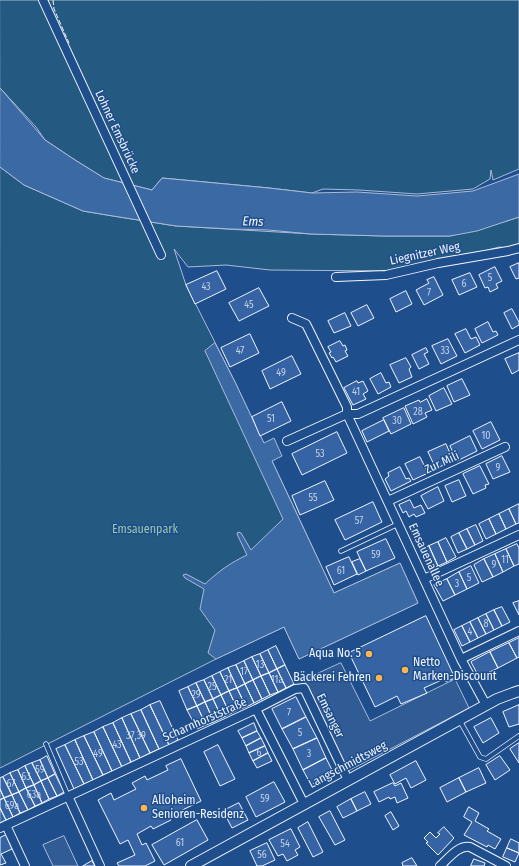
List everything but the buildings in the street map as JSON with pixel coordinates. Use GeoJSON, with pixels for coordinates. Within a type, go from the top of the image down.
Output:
{"type":"FeatureCollection","features":[{"type":"Feature","properties":{"kind":"street","name":"Lohner Emsbrücke"},"geometry":{"type":"LineString","coordinates":[[43,0],[161,255]]}},
{"type":"Feature","properties":{"kind":"street","name":"Liegnitzer Weg"},"geometry":{"type":"LineString","coordinates":[[336,277],[386,275],[438,263],[519,248]]}},
{"type":"Feature","properties":{"kind":"street","name":"Emsauenallee"},"geometry":{"type":"LineString","coordinates":[[292,318],[306,324],[347,407],[347,414],[461,659],[486,705]]}},
{"type":"Feature","properties":{"kind":"street"},"geometry":{"type":"LineString","coordinates":[[287,441],[347,414],[358,414],[519,340]]}},
{"type":"Feature","properties":{"kind":"street","name":"Zur Mili"},"geometry":{"type":"LineString","coordinates":[[388,501],[505,447]]}},
{"type":"Feature","properties":{"kind":"street"},"geometry":{"type":"LineString","coordinates":[[424,579],[519,535]]}},
{"type":"Feature","properties":{"kind":"street"},"geometry":{"type":"LineString","coordinates":[[461,659],[519,631]]}},
{"type":"Feature","properties":{"kind":"street","name":"Emsanger"},"geometry":{"type":"LineString","coordinates":[[256,709],[295,689],[304,688],[348,780]]}},
{"type":"Feature","properties":{"kind":"street","name":"Langschmidtsweg"},"geometry":{"type":"LineString","coordinates":[[191,866],[486,705],[502,697],[519,692]]}},
{"type":"Feature","properties":{"kind":"street","name":"Scharnhorststraße"},"geometry":{"type":"LineString","coordinates":[[25,866],[3,826],[256,709],[304,804]]}},
{"type":"Feature","properties":{"kind":"street"},"geometry":{"type":"LineString","coordinates":[[68,796],[100,866]]}},
{"type":"Feature","properties":{"kind":"street"},"geometry":{"type":"LineString","coordinates":[[440,866],[464,846],[470,847],[506,866]]}},
{"type":"Feature","properties":{"kind":"lane"},"geometry":{"type":"LineString","coordinates":[[341,550],[398,523]]}},
{"type":"Feature","properties":{"kind":"lane"},"geometry":{"type":"LineString","coordinates":[[460,720],[480,757],[486,759],[519,736]]}},
{"type":"Feature","properties":{"kind":"lane"},"geometry":{"type":"LineString","coordinates":[[46,744],[68,796]]}},
{"type":"Feature","properties":{"kind":"green space"},"geometry":{"type":"Polygon","coordinates":[[[0,0],[519,0],[519,169],[493,180],[491,170],[490,179],[473,189],[417,194],[323,189],[312,193],[162,178],[152,190],[104,178],[45,140],[36,127],[0,88],[0,0]]]}},
{"type":"Feature","properties":{"kind":"green space","name":"Emsauenpark"},"geometry":{"type":"Polygon","coordinates":[[[0,167],[24,185],[83,211],[176,226],[311,234],[450,236],[519,217],[519,245],[509,248],[499,247],[455,259],[390,271],[270,270],[226,265],[188,267],[174,249],[186,285],[235,382],[334,593],[400,563],[418,603],[299,659],[284,627],[216,659],[0,768],[0,167]]]}},
{"type":"Feature","properties":{"kind":"shaded area"},"geometry":{"type":"Polygon","coordinates":[[[341,663],[370,721],[455,679],[469,708],[348,771],[304,680],[341,663]]]}},
{"type":"Feature","properties":{"kind":"shaded area"},"geometry":{"type":"Polygon","coordinates":[[[64,836],[78,866],[53,866],[43,845],[64,836]]]}},
{"type":"Feature","properties":{"kind":"water","name":"Ems"},"geometry":{"type":"Polygon","coordinates":[[[0,88],[45,140],[104,178],[152,190],[162,178],[312,193],[357,192],[417,196],[473,191],[519,174],[519,217],[477,231],[450,236],[384,236],[311,234],[268,230],[176,226],[83,211],[24,185],[0,167],[0,88]]]}},
{"type":"Feature","properties":{"kind":"water"},"geometry":{"type":"Polygon","coordinates":[[[215,343],[264,443],[274,438],[282,456],[272,461],[334,593],[400,563],[418,603],[299,659],[284,627],[216,659],[208,653],[215,630],[200,609],[204,589],[185,578],[183,575],[186,574],[205,584],[235,561],[247,555],[237,534],[238,532],[241,533],[251,550],[283,519],[205,351],[215,343]]]}},
{"type":"Feature","properties":{"kind":"fence"},"geometry":{"type":"LineString","coordinates":[[53,0],[54,9],[69,43]]}},
{"type":"Feature","properties":{"kind":"place","name":"Aqua No. 5"},"geometry":{"type":"Point","coordinates":[369,654]}},
{"type":"Feature","properties":{"kind":"place","name":"Netto Marken-Discount"},"geometry":{"type":"Point","coordinates":[405,670]}},
{"type":"Feature","properties":{"kind":"place","name":"Bäckerei Fehren"},"geometry":{"type":"Point","coordinates":[379,678]}},
{"type":"Feature","properties":{"kind":"place","name":"Alloheim Senioren-Residenz"},"geometry":{"type":"Point","coordinates":[144,808]}}]}
